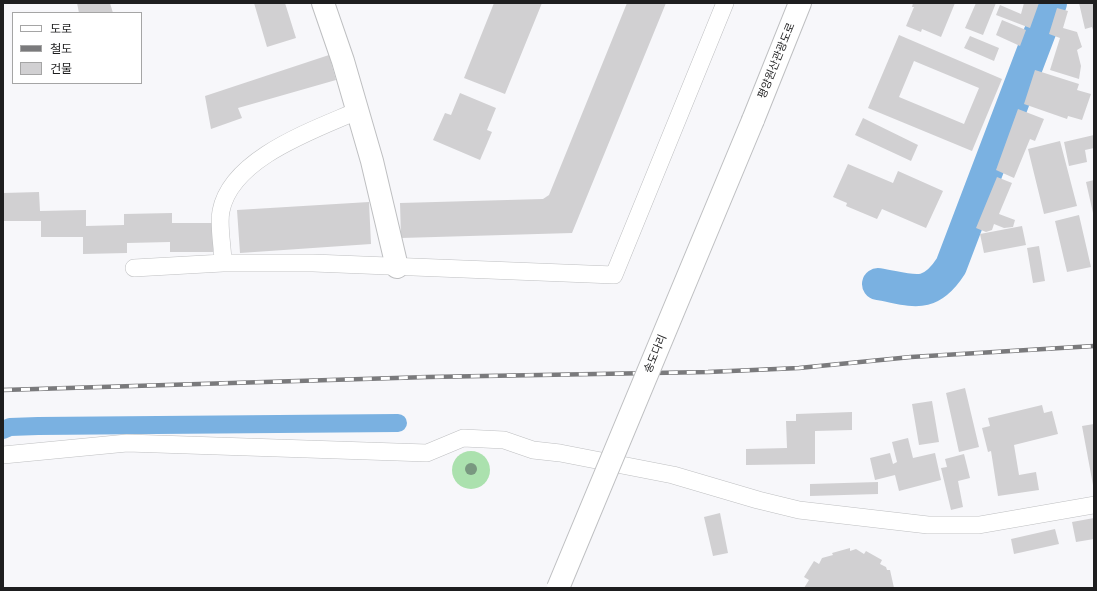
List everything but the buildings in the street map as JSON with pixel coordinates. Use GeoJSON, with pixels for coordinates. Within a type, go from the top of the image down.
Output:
{"type":"FeatureCollection","features":[{"type":"Feature","properties":{"kind":"main road"},"geometry":{"type":"LineString","coordinates":[[323,3],[372,162],[397,267]]}},
{"type":"Feature","properties":{"kind":"main road","name":"평양원산관광도로"},"geometry":{"type":"LineString","coordinates":[[753,120],[800,3]]}},
{"type":"Feature","properties":{"kind":"main road","name":"송도다리"},"geometry":{"type":"LineString","coordinates":[[558,588],[753,120]]}},
{"type":"Feature","properties":{"kind":"street"},"geometry":{"type":"LineString","coordinates":[[134,268],[223,263],[312,263],[614,275],[725,3]]}},
{"type":"Feature","properties":{"kind":"street"},"geometry":{"type":"LineString","coordinates":[[223,263],[220,212],[225,195],[246,170],[274,150],[357,111]]}},
{"type":"Feature","properties":{"kind":"street"},"geometry":{"type":"LineString","coordinates":[[3,455],[127,443],[427,453],[463,438],[504,440],[533,450],[560,453],[673,475],[758,500],[799,510],[928,525],[979,525],[1094,505]]}},
{"type":"Feature","properties":{"kind":"green space"},"geometry":{"type":"Polygon","coordinates":[[[467,451],[475,451],[485,456],[489,463],[489,477],[485,484],[475,489],[467,489],[457,484],[455,481],[452,474],[452,466],[457,456],[460,454],[467,451]]]}},
{"type":"Feature","properties":{"kind":"waterway"},"geometry":{"type":"LineString","coordinates":[[878,284],[919,290],[935,284],[943,277],[951,266],[1051,3]]}},
{"type":"Feature","properties":{"kind":"waterway"},"geometry":{"type":"LineString","coordinates":[[3,430],[10,427],[38,426],[398,423]]}},
{"type":"Feature","properties":{"kind":"railway"},"geometry":{"type":"LineString","coordinates":[[3,390],[428,377],[708,372],[799,368],[911,357],[1094,346]]}}]}
